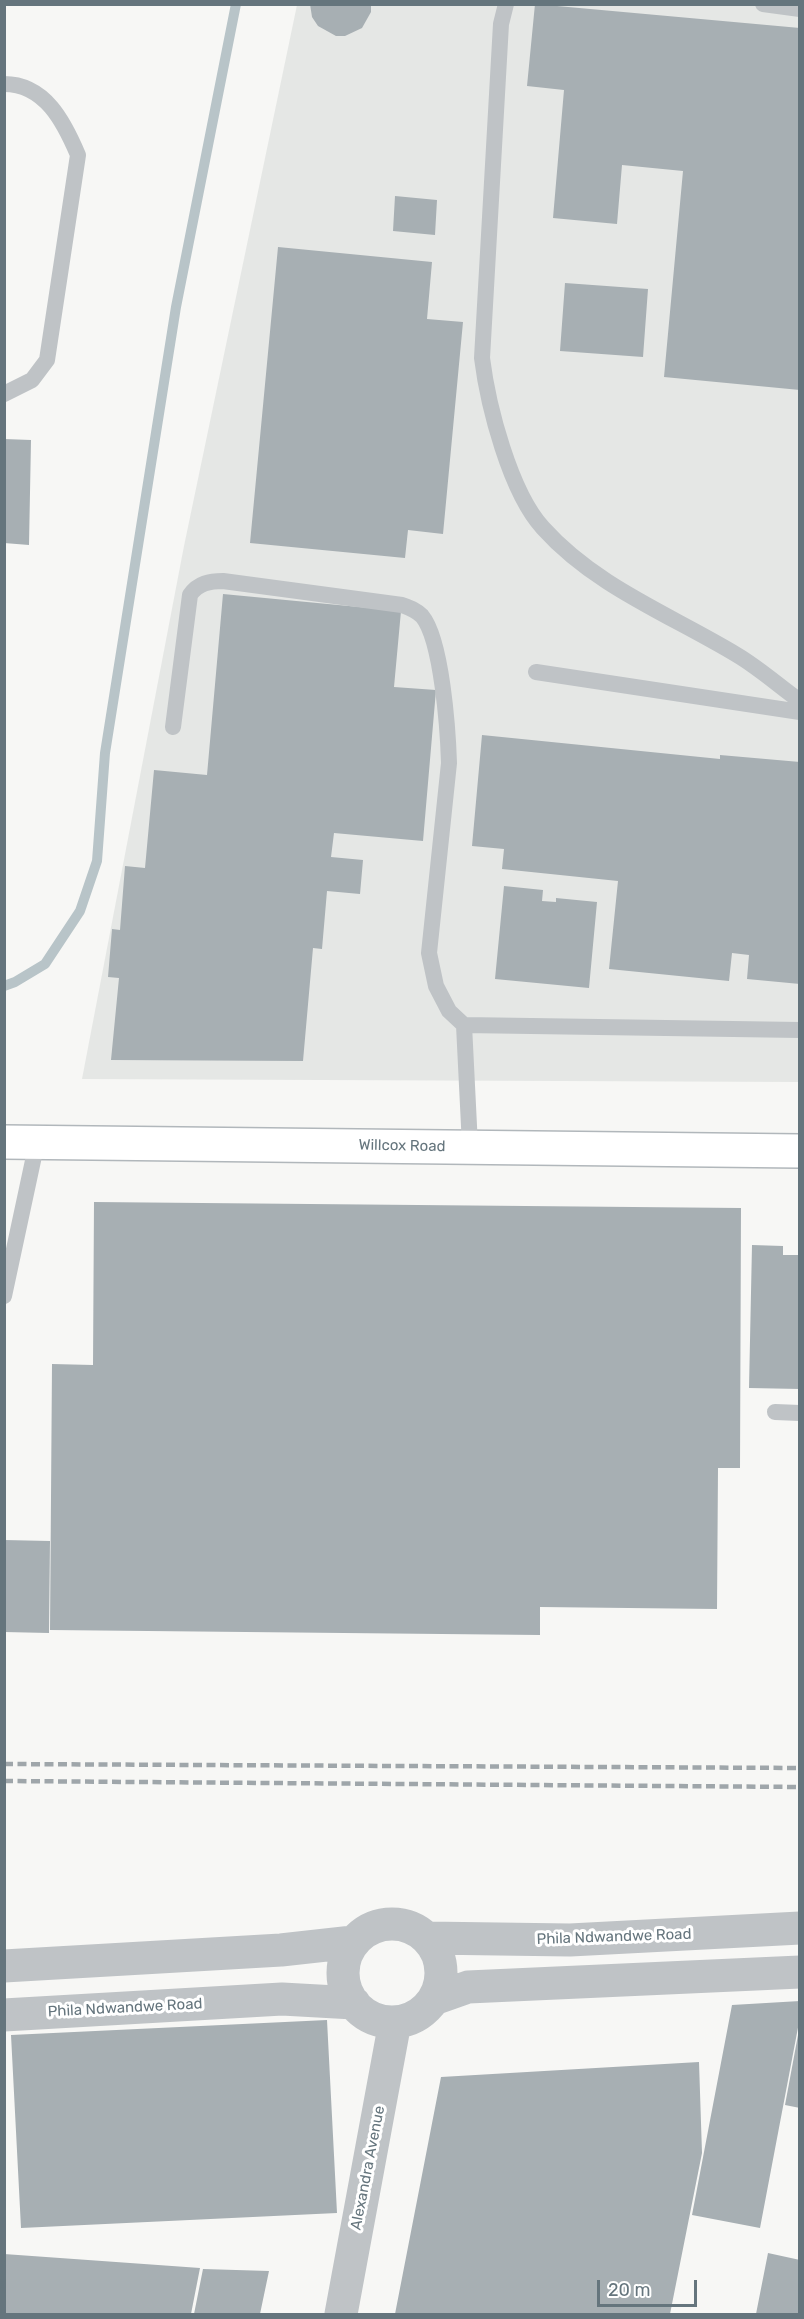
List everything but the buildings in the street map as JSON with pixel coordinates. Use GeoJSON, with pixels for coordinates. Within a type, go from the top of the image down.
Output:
{"type":"FeatureCollection","features":[{"type":"Feature","properties":{"kind":"main road","name":"Willcox Road"},"geometry":{"type":"LineString","coordinates":[[4,1142],[800,1151]]}},
{"type":"Feature","properties":{"kind":"street"},"geometry":{"type":"LineString","coordinates":[[398,1923],[415,1928],[428,1938],[438,1953],[442,1969],[440,1985],[434,1999],[424,2011],[410,2019],[395,2022],[380,2020],[365,2014],[346,1990],[343,1974],[345,1958],[353,1942],[366,1931],[381,1924],[398,1923]]}},
{"type":"Feature","properties":{"kind":"street","name":"Phila Ndwandwe Road"},"geometry":{"type":"LineString","coordinates":[[428,1938],[570,1940],[800,1928]]}},
{"type":"Feature","properties":{"kind":"street"},"geometry":{"type":"LineString","coordinates":[[4,1966],[281,1950],[353,1942]]}},
{"type":"Feature","properties":{"kind":"street"},"geometry":{"type":"LineString","coordinates":[[434,1999],[468,1987],[800,1972]]}},
{"type":"Feature","properties":{"kind":"street","name":"Phila Ndwandwe Road"},"geometry":{"type":"LineString","coordinates":[[4,2015],[282,1999],[354,2003]]}},
{"type":"Feature","properties":{"kind":"street","name":"Alexandra Avenue"},"geometry":{"type":"LineString","coordinates":[[341,2314],[395,2022]]}},
{"type":"Feature","properties":{"kind":"lane"},"geometry":{"type":"LineString","coordinates":[[506,4],[501,24],[482,358],[486,386],[520,495],[542,527],[568,553],[600,577],[641,603],[739,656],[800,701]]}},
{"type":"Feature","properties":{"kind":"lane"},"geometry":{"type":"LineString","coordinates":[[763,4],[800,9]]}},
{"type":"Feature","properties":{"kind":"lane"},"geometry":{"type":"LineString","coordinates":[[4,84],[22,84],[48,103],[68,131],[78,155],[47,360],[32,380],[4,394]]}},
{"type":"Feature","properties":{"kind":"lane"},"geometry":{"type":"LineString","coordinates":[[173,726],[190,595],[195,588],[210,582],[234,583],[402,605],[415,610],[423,618],[438,664],[445,705],[449,763],[429,953],[436,986],[449,1011],[464,1025],[800,1030]]}},
{"type":"Feature","properties":{"kind":"lane"},"geometry":{"type":"LineString","coordinates":[[536,672],[800,712]]}},
{"type":"Feature","properties":{"kind":"lane"},"geometry":{"type":"LineString","coordinates":[[464,1025],[470,1146]]}},
{"type":"Feature","properties":{"kind":"lane"},"geometry":{"type":"LineString","coordinates":[[4,1296],[37,1142]]}},
{"type":"Feature","properties":{"kind":"lane"},"geometry":{"type":"LineString","coordinates":[[775,1412],[800,1413]]}},
{"type":"Feature","properties":{"kind":"shaded area"},"geometry":{"type":"Polygon","coordinates":[[[297,5],[799,5],[799,1082],[82,1079],[184,546],[297,5]]]}},
{"type":"Feature","properties":{"kind":"waterway"},"geometry":{"type":"LineString","coordinates":[[4,986],[45,964],[80,911],[97,861],[105,753],[176,307],[236,4]]}},
{"type":"Feature","properties":{"kind":"railway"},"geometry":{"type":"LineString","coordinates":[[4,1764],[800,1768]]}},
{"type":"Feature","properties":{"kind":"railway"},"geometry":{"type":"LineString","coordinates":[[4,1781],[800,1787]]}}]}
